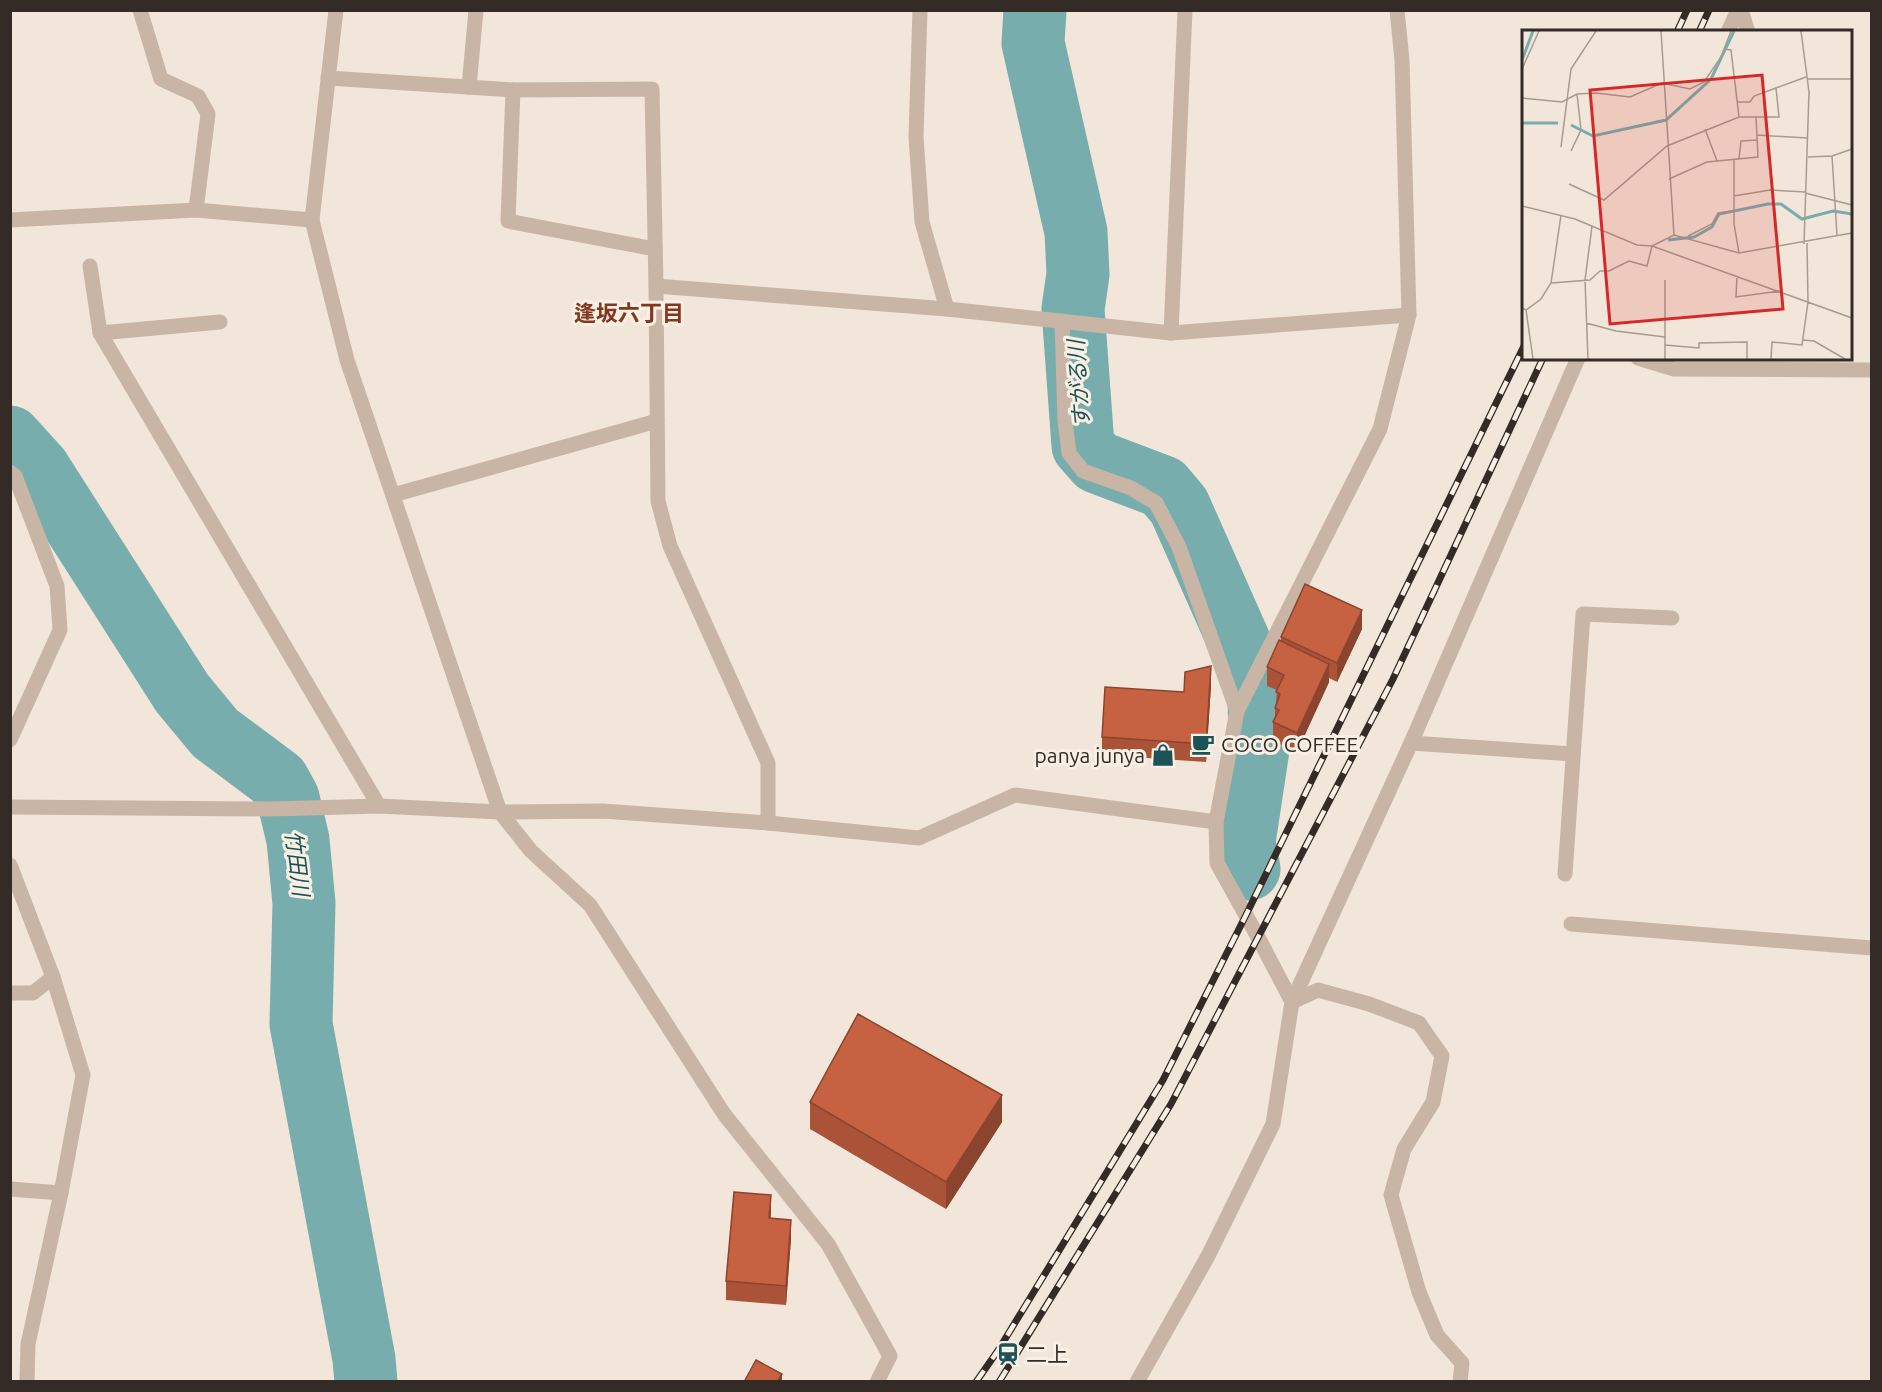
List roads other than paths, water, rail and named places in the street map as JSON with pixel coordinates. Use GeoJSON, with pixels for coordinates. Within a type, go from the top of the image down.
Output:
{"type":"FeatureCollection","features":[{"type":"Feature","properties":{"kind":"street"},"geometry":{"type":"LineString","coordinates":[[140,10],[160,79],[178,85],[198,96],[208,114],[196,210]]}},
{"type":"Feature","properties":{"kind":"street"},"geometry":{"type":"LineString","coordinates":[[336,10],[312,220],[347,360],[500,812],[531,850],[590,905],[724,1114],[828,1244],[890,1356],[877,1382]]}},
{"type":"Feature","properties":{"kind":"street"},"geometry":{"type":"LineString","coordinates":[[469,87],[476,10]]}},
{"type":"Feature","properties":{"kind":"street"},"geometry":{"type":"LineString","coordinates":[[920,10],[916,138],[922,222],[947,309]]}},
{"type":"Feature","properties":{"kind":"street"},"geometry":{"type":"LineString","coordinates":[[1171,333],[1185,10]]}},
{"type":"Feature","properties":{"kind":"street"},"geometry":{"type":"LineString","coordinates":[[1292,1002],[1216,863],[1216,822],[1237,711],[1380,429],[1409,315],[1402,60],[1397,10]]}},
{"type":"Feature","properties":{"kind":"street"},"geometry":{"type":"LineString","coordinates":[[1729,30],[1739,10]]}},
{"type":"Feature","properties":{"kind":"street"},"geometry":{"type":"LineString","coordinates":[[1739,10],[1747,30]]}},
{"type":"Feature","properties":{"kind":"street"},"geometry":{"type":"LineString","coordinates":[[328,78],[513,90],[652,89],[657,501],[670,546],[768,763],[768,823]]}},
{"type":"Feature","properties":{"kind":"street"},"geometry":{"type":"LineString","coordinates":[[513,90],[508,220],[655,249]]}},
{"type":"Feature","properties":{"kind":"street"},"geometry":{"type":"LineString","coordinates":[[10,220],[196,210],[312,220]]}},
{"type":"Feature","properties":{"kind":"street"},"geometry":{"type":"LineString","coordinates":[[90,266],[100,333],[379,806]]}},
{"type":"Feature","properties":{"kind":"street"},"geometry":{"type":"LineString","coordinates":[[656,286],[947,309],[1171,333],[1409,315]]}},
{"type":"Feature","properties":{"kind":"street"},"geometry":{"type":"LineString","coordinates":[[100,333],[220,322]]}},
{"type":"Feature","properties":{"kind":"street"},"geometry":{"type":"LineString","coordinates":[[1071,322],[1065,421],[1069,453],[1083,471],[1131,488],[1156,503],[1179,546],[1237,711]]}},
{"type":"Feature","properties":{"kind":"street"},"geometry":{"type":"LineString","coordinates":[[1137,1382],[1208,1256],[1273,1124],[1292,1002],[1411,743],[1577,360]]}},
{"type":"Feature","properties":{"kind":"street"},"geometry":{"type":"LineString","coordinates":[[1645,360],[1674,369],[1759,364],[1872,370]]}},
{"type":"Feature","properties":{"kind":"street"},"geometry":{"type":"LineString","coordinates":[[393,495],[657,421]]}},
{"type":"Feature","properties":{"kind":"street"},"geometry":{"type":"LineString","coordinates":[[10,472],[15,476],[57,586],[60,630],[10,740]]}},
{"type":"Feature","properties":{"kind":"street"},"geometry":{"type":"LineString","coordinates":[[1564,874],[1583,614],[1672,618]]}},
{"type":"Feature","properties":{"kind":"street"},"geometry":{"type":"LineString","coordinates":[[1411,743],[1573,753]]}},
{"type":"Feature","properties":{"kind":"street"},"geometry":{"type":"LineString","coordinates":[[10,807],[272,809],[379,806],[500,812],[603,811],[919,837],[1015,795],[1216,822]]}},
{"type":"Feature","properties":{"kind":"street"},"geometry":{"type":"LineString","coordinates":[[10,865],[53,977],[83,1075],[61,1192],[28,1344],[27,1382]]}},
{"type":"Feature","properties":{"kind":"street"},"geometry":{"type":"LineString","coordinates":[[1571,924],[1872,948]]}},
{"type":"Feature","properties":{"kind":"street"},"geometry":{"type":"LineString","coordinates":[[10,993],[33,993],[53,977]]}},
{"type":"Feature","properties":{"kind":"street"},"geometry":{"type":"LineString","coordinates":[[1292,1002],[1318,990],[1369,1004],[1419,1023],[1442,1056],[1433,1102],[1404,1149],[1391,1195],[1419,1292],[1437,1335],[1461,1364],[1460,1382]]}},
{"type":"Feature","properties":{"kind":"street"},"geometry":{"type":"LineString","coordinates":[[10,1189],[61,1192]]}},
{"type":"Feature","properties":{"kind":"waterway","name":"すがる川"},"geometry":{"type":"LineString","coordinates":[[1035,10],[1033,43],[1076,232],[1078,274],[1073,309],[1083,446],[1097,462],[1163,487],[1179,506],[1246,657],[1259,701],[1260,736],[1244,842],[1249,869]]}},
{"type":"Feature","properties":{"kind":"waterway","name":"竹田川"},"geometry":{"type":"LineString","coordinates":[[10,437],[39,469],[182,693],[215,733],[278,780],[288,798],[298,840],[304,903],[301,1024],[364,1359],[366,1382]]}},
{"type":"Feature","properties":{"kind":"railway"},"geometry":{"type":"LineString","coordinates":[[1678,30],[1687,10]]}},
{"type":"Feature","properties":{"kind":"railway"},"geometry":{"type":"LineString","coordinates":[[1700,30],[1709,10]]}},
{"type":"Feature","properties":{"kind":"railway"},"geometry":{"type":"LineString","coordinates":[[976,1382],[999,1349],[1163,1080],[1522,350]]}},
{"type":"Feature","properties":{"kind":"railway"},"geometry":{"type":"LineString","coordinates":[[999,1382],[1171,1104],[1393,679],[1542,360]]}},
{"type":"Feature","properties":{"kind":"place","name":"COCO COFFEE"},"geometry":{"type":"Point","coordinates":[1203,744]}},
{"type":"Feature","properties":{"kind":"place","name":"panya junya"},"geometry":{"type":"Point","coordinates":[1163,755]}},
{"type":"Feature","properties":{"kind":"place","name":"二上"},"geometry":{"type":"Point","coordinates":[1008,1354]}},
{"type":"Feature","properties":{"kind":"district","name":"逢坂六丁目"},"geometry":{"type":"Point","coordinates":[629,312]}}]}
